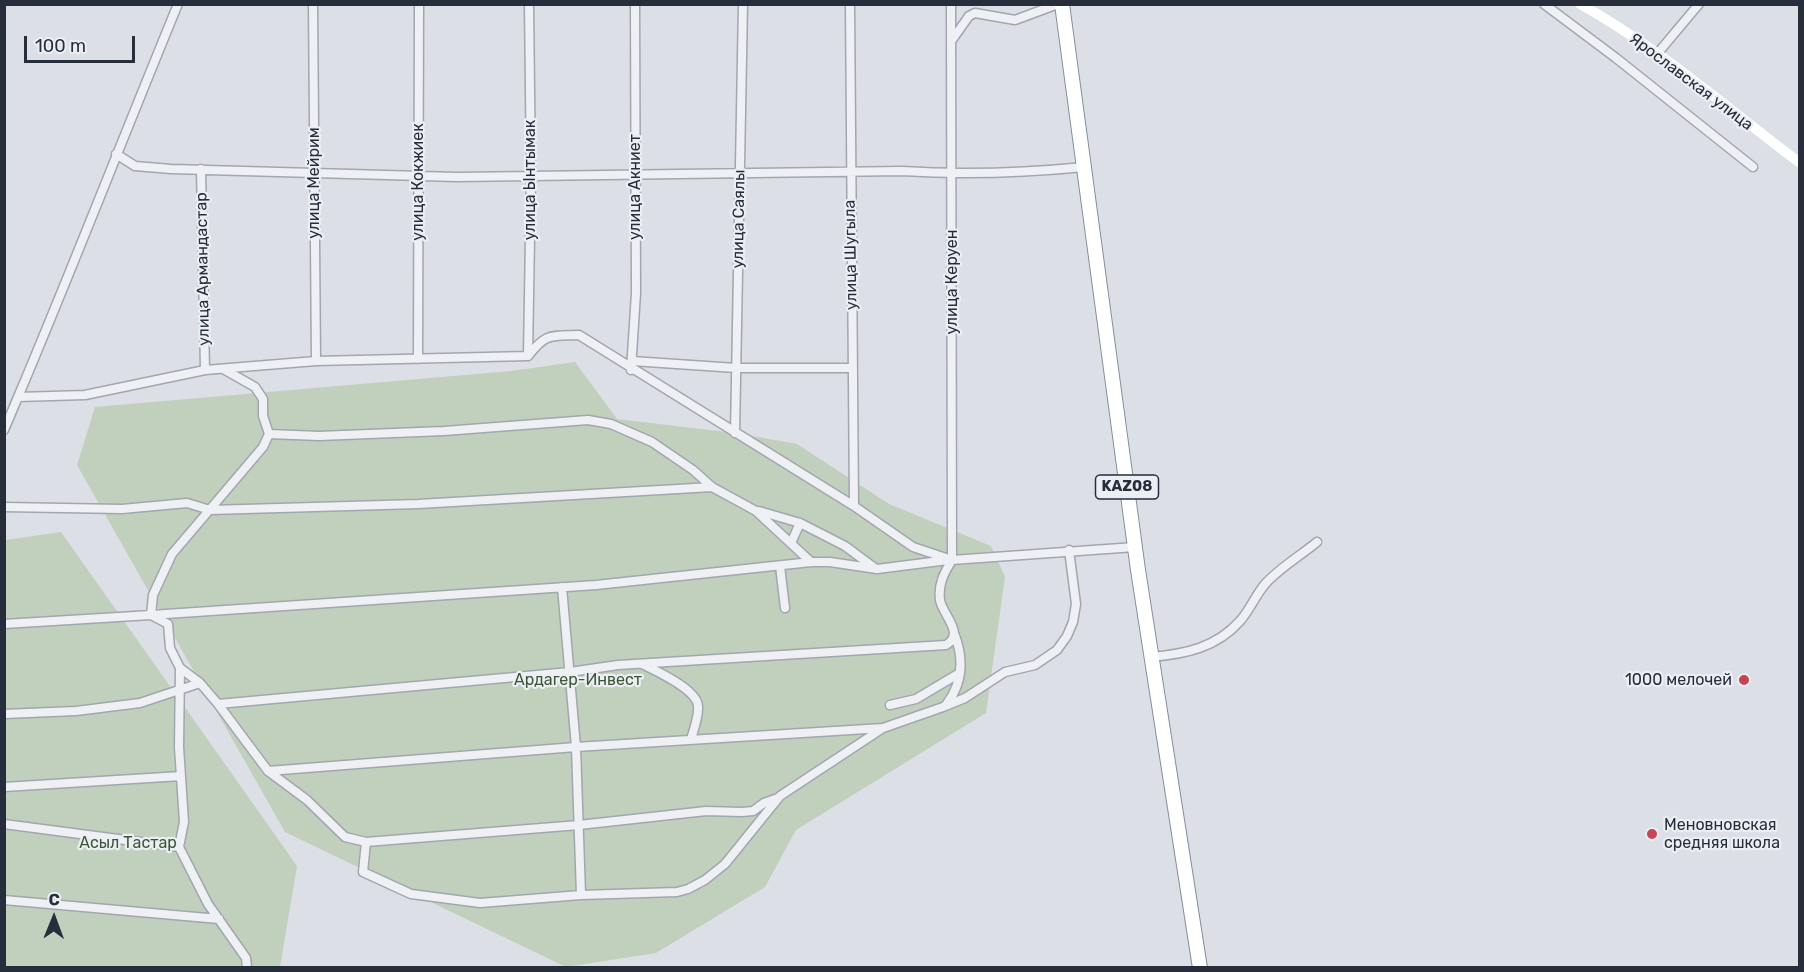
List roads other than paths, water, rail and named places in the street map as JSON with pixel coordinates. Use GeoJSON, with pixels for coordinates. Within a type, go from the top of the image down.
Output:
{"type":"FeatureCollection","features":[{"type":"Feature","properties":{"kind":"highway","name":"KAZ08"},"geometry":{"type":"LineString","coordinates":[[1060,4],[1135,547],[1200,968]]}},
{"type":"Feature","properties":{"kind":"main road","name":"Ярославская улица"},"geometry":{"type":"LineString","coordinates":[[1580,4],[1605,18],[1657,54],[1800,163]]}},
{"type":"Feature","properties":{"kind":"street"},"geometry":{"type":"LineString","coordinates":[[4,430],[85,238],[116,154],[178,4]]}},
{"type":"Feature","properties":{"kind":"street","name":"улица Мейрим"},"geometry":{"type":"LineString","coordinates":[[313,4],[316,361]]}},
{"type":"Feature","properties":{"kind":"street","name":"улица Кокжиек"},"geometry":{"type":"LineString","coordinates":[[417,359],[418,4]]}},
{"type":"Feature","properties":{"kind":"street","name":"улица Ынтымак"},"geometry":{"type":"LineString","coordinates":[[528,356],[531,177],[529,4]]}},
{"type":"Feature","properties":{"kind":"street","name":"улица Акниет"},"geometry":{"type":"LineString","coordinates":[[632,365],[636,293],[635,4]]}},
{"type":"Feature","properties":{"kind":"street","name":"улица Саялы"},"geometry":{"type":"LineString","coordinates":[[735,433],[743,4]]}},
{"type":"Feature","properties":{"kind":"street","name":"улица Шугыла"},"geometry":{"type":"LineString","coordinates":[[850,4],[854,506]]}},
{"type":"Feature","properties":{"kind":"street","name":"улица Керуен"},"geometry":{"type":"LineString","coordinates":[[951,4],[952,560]]}},
{"type":"Feature","properties":{"kind":"street"},"geometry":{"type":"LineString","coordinates":[[952,41],[969,16],[975,13],[1015,20],[1060,4]]}},
{"type":"Feature","properties":{"kind":"street"},"geometry":{"type":"LineString","coordinates":[[1544,4],[1616,57],[1753,166]]}},
{"type":"Feature","properties":{"kind":"street"},"geometry":{"type":"LineString","coordinates":[[1657,54],[1699,4]]}},
{"type":"Feature","properties":{"kind":"street"},"geometry":{"type":"LineString","coordinates":[[116,154],[135,166],[458,177],[850,171],[902,171],[952,175],[1021,173],[1084,167]]}},
{"type":"Feature","properties":{"kind":"street","name":"улица Армандастар"},"geometry":{"type":"LineString","coordinates":[[201,169],[205,370]]}},
{"type":"Feature","properties":{"kind":"street"},"geometry":{"type":"LineString","coordinates":[[18,397],[85,395],[205,370],[316,361],[528,356],[538,343],[549,336],[579,335],[632,365],[735,433],[854,506],[913,547],[952,560]]}},
{"type":"Feature","properties":{"kind":"street"},"geometry":{"type":"LineString","coordinates":[[632,365],[852,368]]}},
{"type":"Feature","properties":{"kind":"street"},"geometry":{"type":"LineString","coordinates":[[151,615],[153,595],[172,554],[263,447],[269,434],[263,416],[263,399],[255,387],[225,370]]}},
{"type":"Feature","properties":{"kind":"street"},"geometry":{"type":"LineString","coordinates":[[269,434],[319,436],[444,431],[588,420],[611,424],[652,442],[693,470],[712,487],[756,510],[800,523],[845,546],[877,569]]}},
{"type":"Feature","properties":{"kind":"street"},"geometry":{"type":"LineString","coordinates":[[4,507],[122,509],[186,503],[210,510],[418,504],[712,487]]}},
{"type":"Feature","properties":{"kind":"street"},"geometry":{"type":"LineString","coordinates":[[756,510],[811,562]]}},
{"type":"Feature","properties":{"kind":"street"},"geometry":{"type":"LineString","coordinates":[[791,543],[800,523]]}},
{"type":"Feature","properties":{"kind":"street"},"geometry":{"type":"LineString","coordinates":[[1151,657],[1187,653],[1212,644],[1241,620],[1264,585],[1279,570],[1317,542]]}},
{"type":"Feature","properties":{"kind":"street"},"geometry":{"type":"LineString","coordinates":[[4,624],[562,587],[676,578],[811,562],[831,562],[877,569],[1069,550],[1135,547]]}},
{"type":"Feature","properties":{"kind":"street"},"geometry":{"type":"LineString","coordinates":[[151,615],[168,624],[170,648],[180,668],[200,683],[219,704],[268,771],[307,800],[345,837],[366,842],[579,825],[706,811],[753,811],[764,803],[778,798],[883,728],[965,698],[1005,672],[1035,665],[1057,650],[1073,622],[1076,604],[1069,550]]}},
{"type":"Feature","properties":{"kind":"street"},"geometry":{"type":"LineString","coordinates":[[944,707],[956,689],[962,660],[961,650],[940,601],[941,579],[952,560]]}},
{"type":"Feature","properties":{"kind":"street"},"geometry":{"type":"LineString","coordinates":[[780,566],[786,608]]}},
{"type":"Feature","properties":{"kind":"street"},"geometry":{"type":"LineString","coordinates":[[562,587],[576,747],[581,895]]}},
{"type":"Feature","properties":{"kind":"street"},"geometry":{"type":"LineString","coordinates":[[219,704],[642,664],[946,645],[951,642],[954,632]]}},
{"type":"Feature","properties":{"kind":"street"},"geometry":{"type":"LineString","coordinates":[[642,664],[682,685],[695,699],[698,709],[692,739]]}},
{"type":"Feature","properties":{"kind":"street"},"geometry":{"type":"LineString","coordinates":[[180,668],[179,747],[184,822],[179,846],[208,904],[246,958],[247,968]]}},
{"type":"Feature","properties":{"kind":"street"},"geometry":{"type":"LineString","coordinates":[[891,705],[916,699],[958,674]]}},
{"type":"Feature","properties":{"kind":"street"},"geometry":{"type":"LineString","coordinates":[[4,714],[76,711],[140,703],[200,683]]}},
{"type":"Feature","properties":{"kind":"street"},"geometry":{"type":"LineString","coordinates":[[268,771],[576,747],[883,728]]}},
{"type":"Feature","properties":{"kind":"street"},"geometry":{"type":"LineString","coordinates":[[4,787],[181,776]]}},
{"type":"Feature","properties":{"kind":"street"},"geometry":{"type":"LineString","coordinates":[[366,842],[363,872],[411,894],[480,903],[581,895],[677,892],[705,880],[725,864],[778,798]]}},
{"type":"Feature","properties":{"kind":"street"},"geometry":{"type":"LineString","coordinates":[[4,824],[179,846]]}},
{"type":"Feature","properties":{"kind":"street"},"geometry":{"type":"LineString","coordinates":[[4,900],[219,919]]}},
{"type":"Feature","properties":{"kind":"place","name":"1000 мелочей"},"geometry":{"type":"Point","coordinates":[1744,680]}},
{"type":"Feature","properties":{"kind":"place","name":"Меновновская средняя школа"},"geometry":{"type":"Point","coordinates":[1652,834]}},
{"type":"Feature","properties":{"kind":"park label","name":"Ардагер-Инвест"},"geometry":{"type":"Point","coordinates":[578,680]}},
{"type":"Feature","properties":{"kind":"park label","name":"Асыл Тастар"},"geometry":{"type":"Point","coordinates":[128,843]}}]}
